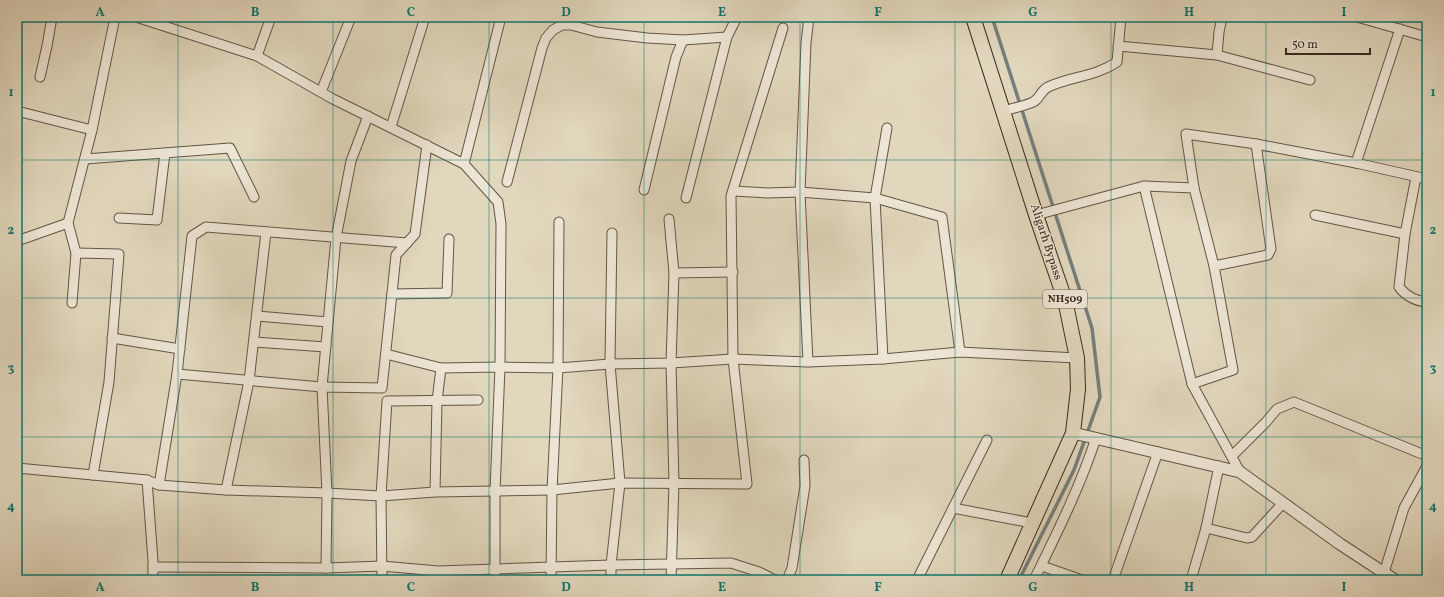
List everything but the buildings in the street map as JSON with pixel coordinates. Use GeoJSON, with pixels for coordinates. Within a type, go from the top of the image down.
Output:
{"type":"FeatureCollection","features":[{"type":"Feature","properties":{"kind":"highway","name":"Aligarh Bypass"},"geometry":{"type":"LineString","coordinates":[[973,17],[1041,214],[1065,300],[1077,358],[1077,434],[1032,523],[1007,580]]}},
{"type":"Feature","properties":{"kind":"street"},"geometry":{"type":"LineString","coordinates":[[40,77],[52,17]]}},
{"type":"Feature","properties":{"kind":"street"},"geometry":{"type":"LineString","coordinates":[[72,304],[76,253],[68,223],[92,130],[115,17]]}},
{"type":"Feature","properties":{"kind":"street"},"geometry":{"type":"LineString","coordinates":[[136,17],[257,56],[321,92],[464,164],[498,202],[501,224],[500,367],[495,491],[495,580]]}},
{"type":"Feature","properties":{"kind":"street"},"geometry":{"type":"LineString","coordinates":[[257,56],[271,17]]}},
{"type":"Feature","properties":{"kind":"street"},"geometry":{"type":"LineString","coordinates":[[321,92],[351,17]]}},
{"type":"Feature","properties":{"kind":"street"},"geometry":{"type":"LineString","coordinates":[[391,127],[425,17]]}},
{"type":"Feature","properties":{"kind":"street"},"geometry":{"type":"LineString","coordinates":[[464,164],[501,17]]}},
{"type":"Feature","properties":{"kind":"street"},"geometry":{"type":"LineString","coordinates":[[686,198],[727,37],[736,17]]}},
{"type":"Feature","properties":{"kind":"street"},"geometry":{"type":"LineString","coordinates":[[808,362],[800,192],[806,43],[809,17]]}},
{"type":"Feature","properties":{"kind":"street"},"geometry":{"type":"LineString","coordinates":[[1006,110],[1033,102],[1046,88],[1100,72],[1111,67],[1117,62],[1122,17]]}},
{"type":"Feature","properties":{"kind":"street"},"geometry":{"type":"LineString","coordinates":[[1217,55],[1222,17]]}},
{"type":"Feature","properties":{"kind":"street"},"geometry":{"type":"LineString","coordinates":[[1358,17],[1427,37]]}},
{"type":"Feature","properties":{"kind":"street"},"geometry":{"type":"LineString","coordinates":[[506,182],[542,48],[546,38],[553,30],[572,21],[597,32],[620,36],[682,40],[727,37]]}},
{"type":"Feature","properties":{"kind":"street"},"geometry":{"type":"LineString","coordinates":[[17,468],[147,480],[159,485],[226,490],[381,496],[435,492],[552,490],[620,483],[747,484],[733,359],[732,196],[783,28]]}},
{"type":"Feature","properties":{"kind":"street"},"geometry":{"type":"LineString","coordinates":[[1356,162],[1400,29]]}},
{"type":"Feature","properties":{"kind":"street"},"geometry":{"type":"LineString","coordinates":[[644,190],[676,57],[682,40]]}},
{"type":"Feature","properties":{"kind":"street"},"geometry":{"type":"LineString","coordinates":[[1118,46],[1217,55],[1310,80]]}},
{"type":"Feature","properties":{"kind":"street"},"geometry":{"type":"LineString","coordinates":[[17,111],[92,130]]}},
{"type":"Feature","properties":{"kind":"street"},"geometry":{"type":"LineString","coordinates":[[326,568],[326,493],[322,387],[328,322],[336,238],[351,161],[368,116]]}},
{"type":"Feature","properties":{"kind":"street"},"geometry":{"type":"LineString","coordinates":[[883,359],[874,198],[887,128]]}},
{"type":"Feature","properties":{"kind":"street"},"geometry":{"type":"LineString","coordinates":[[1192,384],[1233,370],[1214,266],[1194,188],[1186,134],[1256,144],[1356,162],[1427,179]]}},
{"type":"Feature","properties":{"kind":"street"},"geometry":{"type":"LineString","coordinates":[[1214,266],[1268,255],[1271,249],[1256,144]]}},
{"type":"Feature","properties":{"kind":"street"},"geometry":{"type":"LineString","coordinates":[[396,255],[415,234],[427,145]]}},
{"type":"Feature","properties":{"kind":"street"},"geometry":{"type":"LineString","coordinates":[[85,159],[230,148],[254,197]]}},
{"type":"Feature","properties":{"kind":"street"},"geometry":{"type":"LineString","coordinates":[[119,218],[157,220],[165,153]]}},
{"type":"Feature","properties":{"kind":"street"},"geometry":{"type":"LineString","coordinates":[[1416,177],[1405,234],[1399,287],[1406,295],[1427,302]]}},
{"type":"Feature","properties":{"kind":"street"},"geometry":{"type":"LineString","coordinates":[[1144,186],[1192,384],[1240,472]]}},
{"type":"Feature","properties":{"kind":"street"},"geometry":{"type":"LineString","coordinates":[[1041,214],[1144,186],[1194,188]]}},
{"type":"Feature","properties":{"kind":"street"},"geometry":{"type":"LineString","coordinates":[[733,192],[800,192],[874,198],[942,217],[960,352]]}},
{"type":"Feature","properties":{"kind":"street"},"geometry":{"type":"LineString","coordinates":[[1315,215],[1405,234]]}},
{"type":"Feature","properties":{"kind":"street"},"geometry":{"type":"LineString","coordinates":[[669,219],[674,273],[671,363],[674,483],[671,580]]}},
{"type":"Feature","properties":{"kind":"street"},"geometry":{"type":"LineString","coordinates":[[551,580],[552,490],[558,368],[559,222]]}},
{"type":"Feature","properties":{"kind":"street"},"geometry":{"type":"LineString","coordinates":[[17,241],[68,223]]}},
{"type":"Feature","properties":{"kind":"street"},"geometry":{"type":"LineString","coordinates":[[159,485],[177,374],[192,236],[206,227],[406,243]]}},
{"type":"Feature","properties":{"kind":"street"},"geometry":{"type":"LineString","coordinates":[[226,490],[250,381],[266,232]]}},
{"type":"Feature","properties":{"kind":"street"},"geometry":{"type":"LineString","coordinates":[[611,580],[611,565],[620,483],[610,364],[612,233]]}},
{"type":"Feature","properties":{"kind":"street"},"geometry":{"type":"LineString","coordinates":[[392,294],[447,293],[450,239]]}},
{"type":"Feature","properties":{"kind":"street"},"geometry":{"type":"LineString","coordinates":[[382,580],[381,496],[387,402],[382,388],[396,255],[391,242]]}},
{"type":"Feature","properties":{"kind":"street"},"geometry":{"type":"LineString","coordinates":[[76,253],[119,254],[109,382],[93,475]]}},
{"type":"Feature","properties":{"kind":"street"},"geometry":{"type":"LineString","coordinates":[[674,273],[733,272]]}},
{"type":"Feature","properties":{"kind":"street"},"geometry":{"type":"LineString","coordinates":[[257,316],[328,322]]}},
{"type":"Feature","properties":{"kind":"street"},"geometry":{"type":"LineString","coordinates":[[112,338],[180,349]]}},
{"type":"Feature","properties":{"kind":"street"},"geometry":{"type":"LineString","coordinates":[[254,342],[326,347]]}},
{"type":"Feature","properties":{"kind":"street"},"geometry":{"type":"LineString","coordinates":[[386,354],[441,368],[558,368],[610,364],[671,363],[733,359],[808,362],[883,359],[960,352],[1077,358]]}},
{"type":"Feature","properties":{"kind":"street"},"geometry":{"type":"LineString","coordinates":[[435,492],[438,401],[441,368]]}},
{"type":"Feature","properties":{"kind":"street"},"geometry":{"type":"LineString","coordinates":[[177,374],[322,387],[382,388]]}},
{"type":"Feature","properties":{"kind":"street"},"geometry":{"type":"LineString","coordinates":[[387,402],[478,400]]}},
{"type":"Feature","properties":{"kind":"street"},"geometry":{"type":"LineString","coordinates":[[1232,456],[1277,409],[1294,402],[1427,456]]}},
{"type":"Feature","properties":{"kind":"street"},"geometry":{"type":"LineString","coordinates":[[1077,434],[1240,472],[1340,544],[1381,576],[1395,580]]}},
{"type":"Feature","properties":{"kind":"street"},"geometry":{"type":"LineString","coordinates":[[1034,580],[1042,566],[1085,470],[1094,438]]}},
{"type":"Feature","properties":{"kind":"street"},"geometry":{"type":"LineString","coordinates":[[917,580],[986,440]]}},
{"type":"Feature","properties":{"kind":"street"},"geometry":{"type":"LineString","coordinates":[[1113,580],[1158,452]]}},
{"type":"Feature","properties":{"kind":"street"},"geometry":{"type":"LineString","coordinates":[[787,580],[792,568],[805,486],[804,460]]}},
{"type":"Feature","properties":{"kind":"street"},"geometry":{"type":"LineString","coordinates":[[1191,580],[1206,528],[1219,466]]}},
{"type":"Feature","properties":{"kind":"street"},"geometry":{"type":"LineString","coordinates":[[1381,576],[1404,508],[1427,466]]}},
{"type":"Feature","properties":{"kind":"street"},"geometry":{"type":"LineString","coordinates":[[147,480],[153,580]]}},
{"type":"Feature","properties":{"kind":"street"},"geometry":{"type":"LineString","coordinates":[[1206,528],[1247,538],[1252,537],[1283,503]]}},
{"type":"Feature","properties":{"kind":"street"},"geometry":{"type":"LineString","coordinates":[[953,508],[1032,523]]}},
{"type":"Feature","properties":{"kind":"street"},"geometry":{"type":"LineString","coordinates":[[153,567],[326,568],[382,566],[438,576],[494,570],[551,567],[731,563],[759,572],[775,580]]}},
{"type":"Feature","properties":{"kind":"street"},"geometry":{"type":"LineString","coordinates":[[1042,566],[1082,580]]}},
{"type":"Feature","properties":{"kind":"waterway"},"geometry":{"type":"LineString","coordinates":[[992,17],[1092,328],[1100,397],[1074,470],[1019,580]]}}]}
